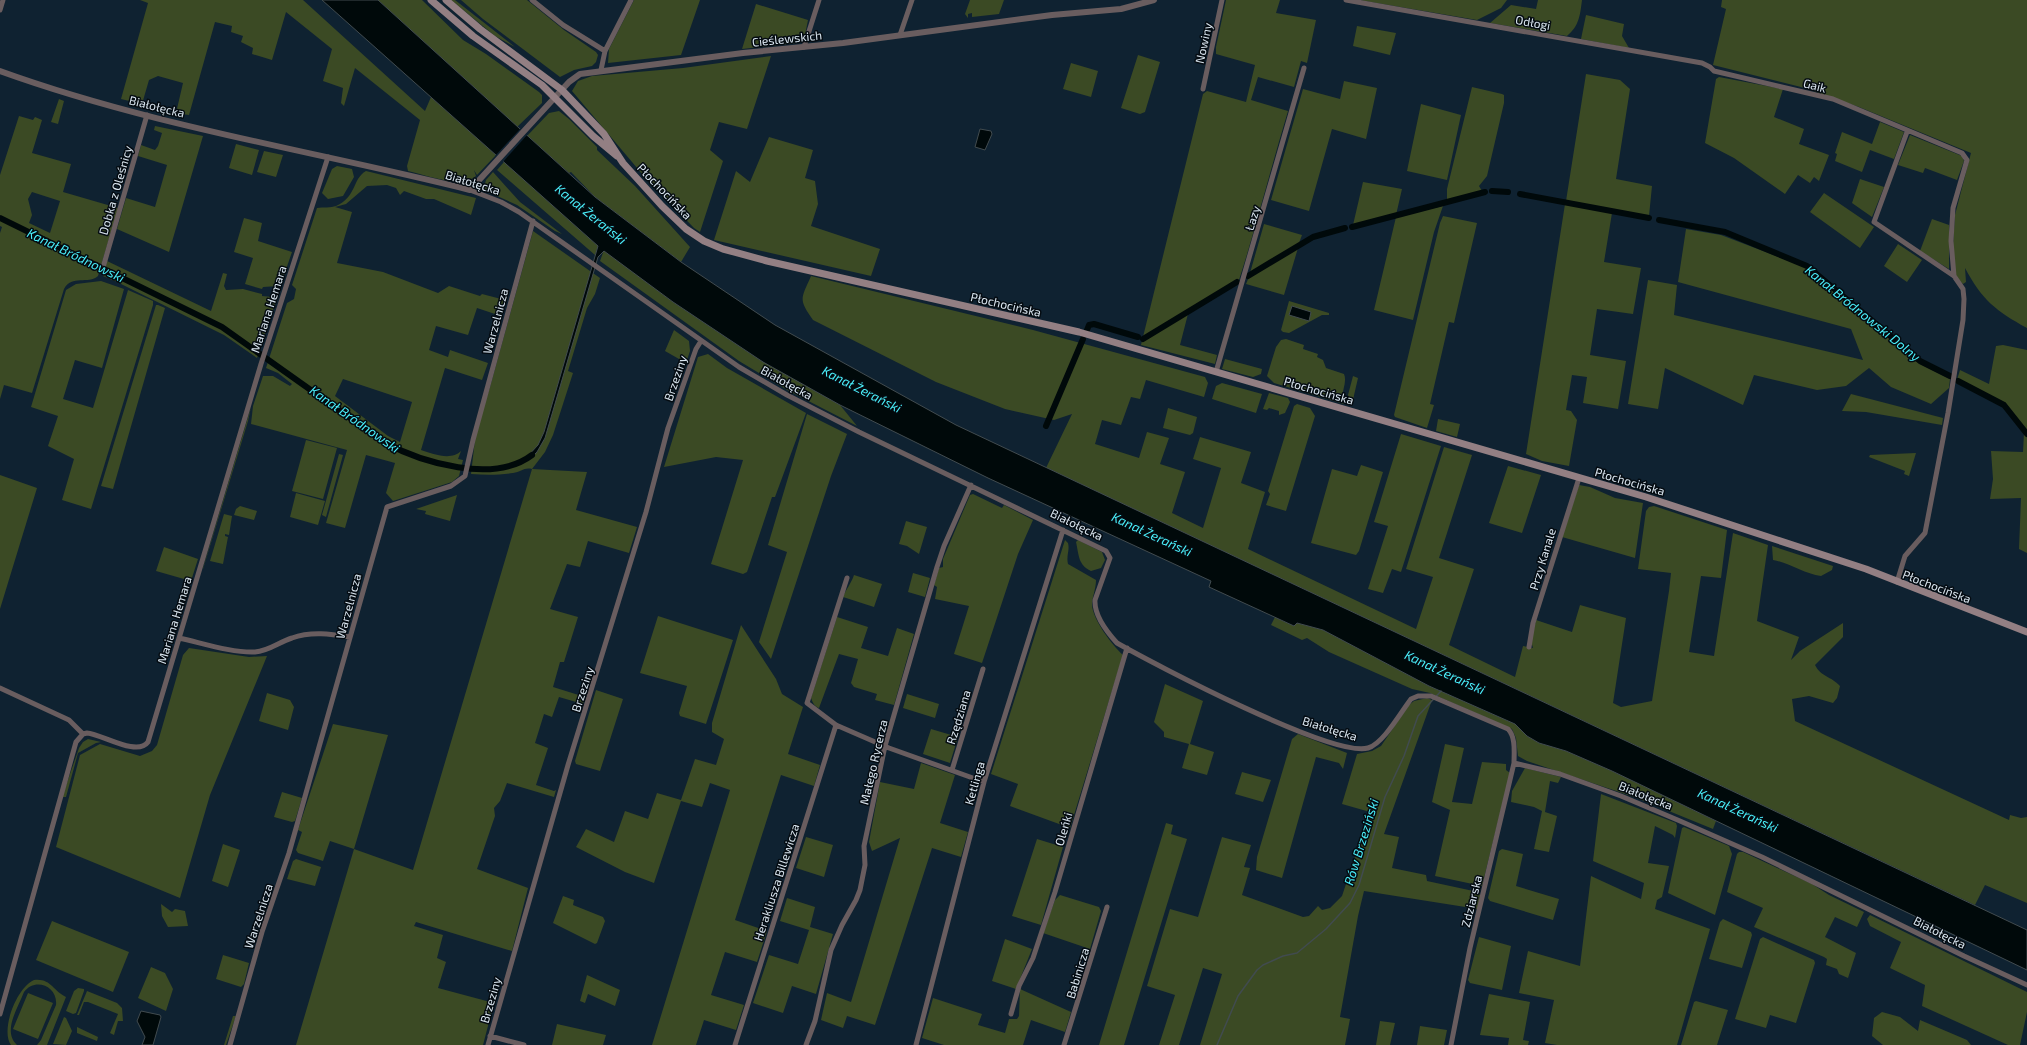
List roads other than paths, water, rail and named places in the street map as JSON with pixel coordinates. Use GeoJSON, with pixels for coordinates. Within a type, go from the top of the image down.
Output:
{"type":"FeatureCollection","features":[{"type":"Feature","properties":{"kind":"main road","name":"Płochocińska"},"geometry":{"type":"LineString","coordinates":[[432,0],[473,36],[542,85],[598,141],[622,160]]}},
{"type":"Feature","properties":{"kind":"main road","name":"Płochocińska"},"geometry":{"type":"LineString","coordinates":[[446,0],[480,29],[562,90],[604,134],[622,160],[662,206],[686,229],[723,249],[1079,332],[1579,478],[1731,524],[1866,569],[2027,632]]}},
{"type":"Feature","properties":{"kind":"street"},"geometry":{"type":"LineString","coordinates":[[0,10],[3,0]]}},
{"type":"Feature","properties":{"kind":"street"},"geometry":{"type":"LineString","coordinates":[[532,0],[563,25],[605,51]]}},
{"type":"Feature","properties":{"kind":"street"},"geometry":{"type":"LineString","coordinates":[[601,70],[605,51],[630,0]]}},
{"type":"Feature","properties":{"kind":"street"},"geometry":{"type":"LineString","coordinates":[[804,47],[820,0]]}},
{"type":"Feature","properties":{"kind":"street"},"geometry":{"type":"LineString","coordinates":[[900,35],[912,0]]}},
{"type":"Feature","properties":{"kind":"street","name":"Cieślewskich"},"geometry":{"type":"LineString","coordinates":[[470,190],[572,79],[580,74],[601,70],[804,47],[1052,15],[1121,9],[1154,0]]}},
{"type":"Feature","properties":{"kind":"street","name":"Nowiny"},"geometry":{"type":"LineString","coordinates":[[1203,89],[1222,0]]}},
{"type":"Feature","properties":{"kind":"street","name":"Odłogi"},"geometry":{"type":"LineString","coordinates":[[1346,0],[1702,63],[1710,66],[1714,71]]}},
{"type":"Feature","properties":{"kind":"street","name":"Łazy"},"geometry":{"type":"LineString","coordinates":[[1216,372],[1304,68]]}},
{"type":"Feature","properties":{"kind":"street","name":"Białołęcka"},"geometry":{"type":"LineString","coordinates":[[0,71],[64,92],[147,115],[470,190],[501,202],[533,221],[739,367],[787,395],[1109,553],[1110,558],[1094,600],[1094,606],[1109,634],[1117,643],[1196,685],[1307,735],[1353,748],[1364,749],[1373,746],[1380,741],[1411,699],[1418,696],[1431,696],[1508,729],[1511,733],[1513,742],[1514,763],[1560,774],[1621,796],[1667,815],[1762,857],[1964,956],[2027,985]]}},
{"type":"Feature","properties":{"kind":"street","name":"Gaik"},"geometry":{"type":"LineString","coordinates":[[1714,71],[1833,100],[1907,132],[1962,153],[1967,160],[1953,208],[1951,241],[1954,276]]}},
{"type":"Feature","properties":{"kind":"street","name":"Dobka z Oleśnicy"},"geometry":{"type":"LineString","coordinates":[[102,271],[147,115]]}},
{"type":"Feature","properties":{"kind":"street"},"geometry":{"type":"LineString","coordinates":[[1897,582],[1905,556],[1925,533],[1949,411],[1963,320],[1964,299],[1963,289],[1954,276],[1874,222],[1907,132]]}},
{"type":"Feature","properties":{"kind":"street","name":"Mariana Hemara"},"geometry":{"type":"LineString","coordinates":[[83,734],[91,733],[137,748],[146,745],[266,348],[328,157]]}},
{"type":"Feature","properties":{"kind":"street","name":"Warzelnicza"},"geometry":{"type":"LineString","coordinates":[[230,1045],[262,932],[289,853],[387,507],[451,486],[463,479],[467,473],[468,459],[533,221]]}},
{"type":"Feature","properties":{"kind":"street","name":"Brzeziny"},"geometry":{"type":"LineString","coordinates":[[488,1045],[568,765],[650,498],[668,428],[696,349],[701,341]]}},
{"type":"Feature","properties":{"kind":"street","name":"Przy Kanale"},"geometry":{"type":"LineString","coordinates":[[1529,647],[1533,623],[1579,478]]}},
{"type":"Feature","properties":{"kind":"street","name":"Małego Rycerza"},"geometry":{"type":"LineString","coordinates":[[806,1045],[815,1021],[832,950],[842,925],[860,890],[865,864],[864,846],[885,746],[944,546],[971,486]]}},
{"type":"Feature","properties":{"kind":"street","name":"Ketlinga"},"geometry":{"type":"LineString","coordinates":[[916,1045],[984,782],[1063,530]]}},
{"type":"Feature","properties":{"kind":"street"},"geometry":{"type":"LineString","coordinates":[[847,578],[807,703],[836,725],[885,746],[984,782]]}},
{"type":"Feature","properties":{"kind":"street"},"geometry":{"type":"LineString","coordinates":[[179,638],[249,652],[267,649],[299,636],[326,634],[350,637]]}},
{"type":"Feature","properties":{"kind":"street","name":"Oleńki"},"geometry":{"type":"LineString","coordinates":[[1011,1014],[1019,986],[1033,958],[1055,892],[1127,648]]}},
{"type":"Feature","properties":{"kind":"street","name":"Rzędziana"},"geometry":{"type":"LineString","coordinates":[[952,770],[983,669]]}},
{"type":"Feature","properties":{"kind":"street"},"geometry":{"type":"LineString","coordinates":[[0,688],[69,720],[83,734],[76,742],[73,751],[0,1014]]}},
{"type":"Feature","properties":{"kind":"street","name":"Herakliusza Billewicza"},"geometry":{"type":"LineString","coordinates":[[735,1045],[836,725]]}},
{"type":"Feature","properties":{"kind":"street","name":"Zdziarska"},"geometry":{"type":"LineString","coordinates":[[1451,1045],[1470,948],[1514,763]]}},
{"type":"Feature","properties":{"kind":"street","name":"Babinicza"},"geometry":{"type":"LineString","coordinates":[[1064,1045],[1107,907]]}},
{"type":"Feature","properties":{"kind":"street"},"geometry":{"type":"LineString","coordinates":[[490,1036],[524,1045]]}},
{"type":"Feature","properties":{"kind":"water","name":"Kanał Żerański"},"geometry":{"type":"Polygon","coordinates":[[[322,0],[378,0],[595,197],[681,262],[775,325],[956,425],[2027,930],[2027,970],[1612,771],[1566,751],[1539,743],[1527,736],[1515,724],[1429,686],[1323,630],[1297,623],[1294,626],[1209,587],[1211,581],[988,478],[840,405],[763,362],[673,302],[604,251],[598,257],[545,438],[537,452],[528,461],[526,458],[538,445],[544,432],[598,246],[322,0]]]}},
{"type":"Feature","properties":{"kind":"water"},"geometry":{"type":"Polygon","coordinates":[[[980,129],[991,131],[992,134],[985,150],[975,147],[980,129]]]}},
{"type":"Feature","properties":{"kind":"water"},"geometry":{"type":"Polygon","coordinates":[[[1292,306],[1311,312],[1309,321],[1289,315],[1292,306]]]}},
{"type":"Feature","properties":{"kind":"water"},"geometry":{"type":"Polygon","coordinates":[[[141,1011],[160,1015],[161,1017],[153,1045],[142,1045],[145,1037],[137,1021],[141,1011]]]}},
{"type":"Feature","properties":{"kind":"waterway","name":"Kanał Bródnowski Dolny"},"geometry":{"type":"LineString","coordinates":[[1492,191],[1508,192]]}},
{"type":"Feature","properties":{"kind":"waterway","name":"Kanał Bródnowski Dolny"},"geometry":{"type":"LineString","coordinates":[[1352,227],[1485,192]]}},
{"type":"Feature","properties":{"kind":"waterway","name":"Kanał Bródnowski Dolny"},"geometry":{"type":"LineString","coordinates":[[1520,194],[1649,218]]}},
{"type":"Feature","properties":{"kind":"waterway","name":"Kanał Bródnowski"},"geometry":{"type":"LineString","coordinates":[[0,218],[222,327],[384,442],[400,450],[438,463],[478,469],[498,468],[516,464],[532,455]]}},
{"type":"Feature","properties":{"kind":"waterway","name":"Kanał Bródnowski Dolny"},"geometry":{"type":"LineString","coordinates":[[1659,220],[1725,232],[1807,266],[1920,361],[1950,376]]}},
{"type":"Feature","properties":{"kind":"waterway","name":"Kanał Bródnowski Dolny"},"geometry":{"type":"LineString","coordinates":[[1248,276],[1313,237],[1345,228]]}},
{"type":"Feature","properties":{"kind":"waterway","name":"Kanał Bródnowski Dolny"},"geometry":{"type":"LineString","coordinates":[[1143,339],[1237,282]]}},
{"type":"Feature","properties":{"kind":"waterway","name":"Kanał Bródnowski Dolny"},"geometry":{"type":"LineString","coordinates":[[1087,330],[1089,325],[1094,324],[1138,337]]}},
{"type":"Feature","properties":{"kind":"waterway","name":"Kanał Bródnowski Dolny"},"geometry":{"type":"LineString","coordinates":[[1046,426],[1083,339]]}},
{"type":"Feature","properties":{"kind":"waterway","name":"Kanał Bródnowski Dolny"},"geometry":{"type":"LineString","coordinates":[[1958,381],[2004,405],[2027,434]]}},
{"type":"Feature","properties":{"kind":"waterway","name":"Rów Brzeziński"},"geometry":{"type":"LineString","coordinates":[[1217,1045],[1238,996],[1257,970],[1263,965],[1283,956],[1297,953],[1326,929],[1350,903],[1359,885],[1385,797],[1404,756],[1418,716],[1441,691]]}}]}
